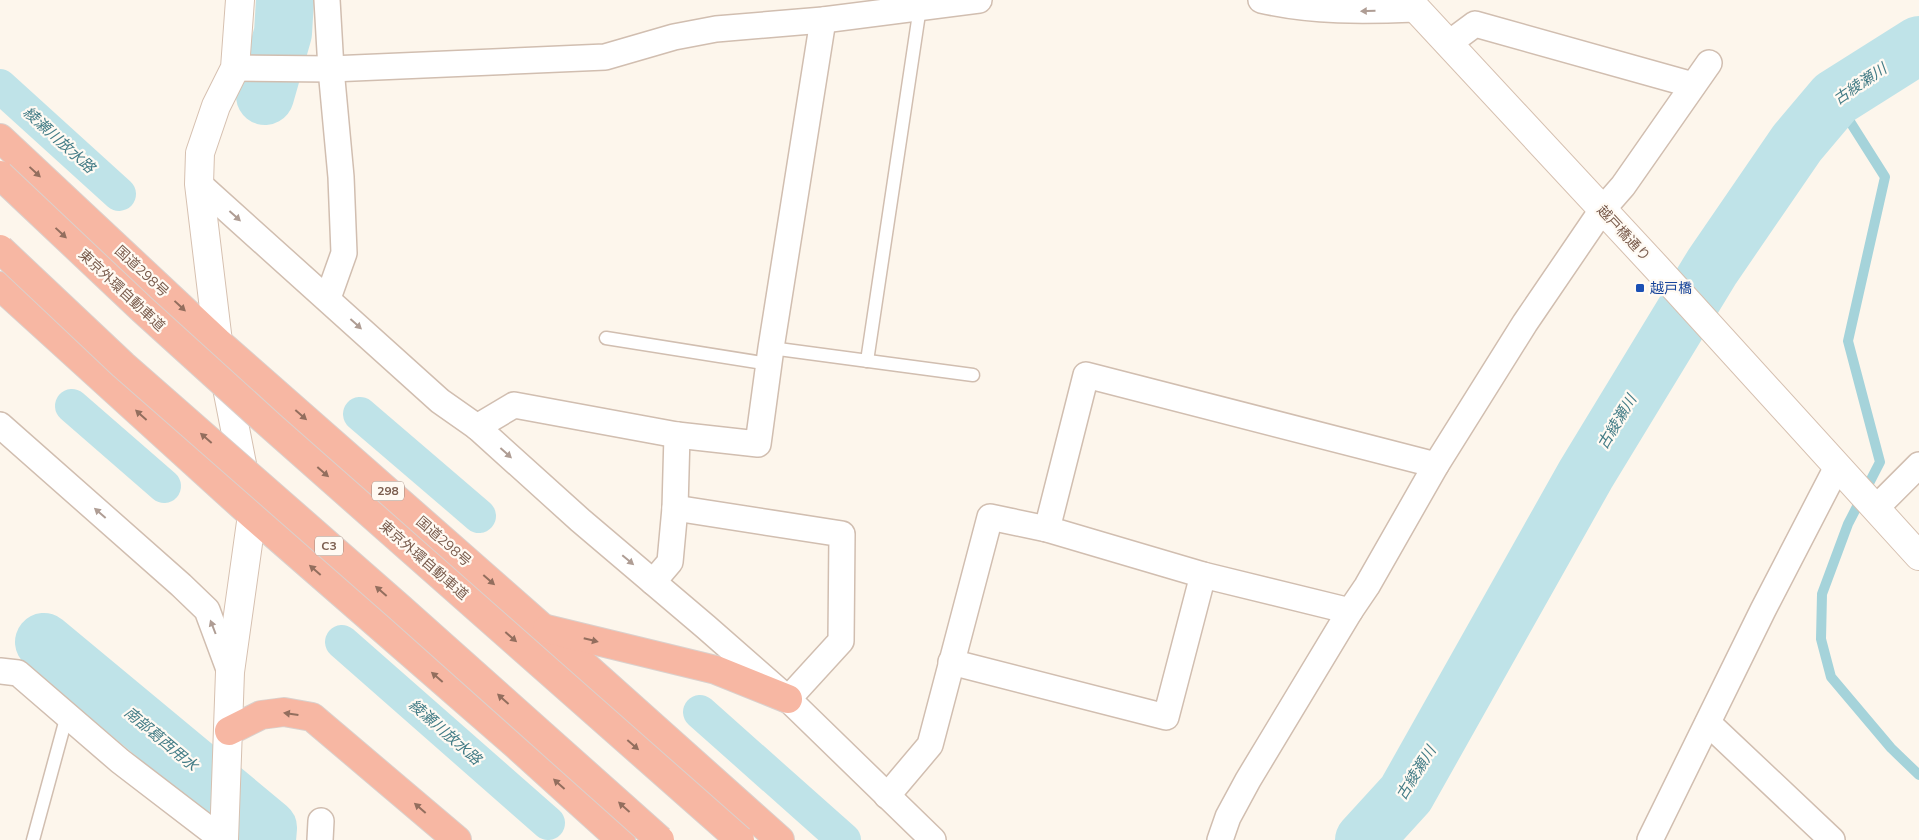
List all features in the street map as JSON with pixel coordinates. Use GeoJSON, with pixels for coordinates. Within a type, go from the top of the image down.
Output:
{"type":"FeatureCollection","features":[{"type":"Feature","properties":{"kind":"highway","name":"国道298号"},"geometry":{"type":"LineString","coordinates":[[0,138],[218,342],[780,840]]}},
{"type":"Feature","properties":{"kind":"highway","name":"東京外環自動車道"},"geometry":{"type":"LineString","coordinates":[[0,175],[143,310],[264,419],[740,840]]}},
{"type":"Feature","properties":{"kind":"highway","name":"C3"},"geometry":{"type":"LineString","coordinates":[[0,250],[123,365],[399,607],[660,840]]}},
{"type":"Feature","properties":{"kind":"highway"},"geometry":{"type":"LineString","coordinates":[[0,286],[252,515],[622,840]]}},
{"type":"Feature","properties":{"kind":"highway"},"geometry":{"type":"LineString","coordinates":[[543,628],[716,670],[788,699]]}},
{"type":"Feature","properties":{"kind":"highway"},"geometry":{"type":"LineString","coordinates":[[228,740],[261,715],[284,712],[312,717],[456,840]]}},
{"type":"Feature","properties":{"kind":"street"},"geometry":{"type":"LineString","coordinates":[[224,840],[230,672],[252,515],[218,342],[199,184],[200,153],[216,106],[235,68],[240,0]]}},
{"type":"Feature","properties":{"kind":"street"},"geometry":{"type":"LineString","coordinates":[[327,0],[331,70],[342,177],[344,252],[328,298]]}},
{"type":"Feature","properties":{"kind":"street"},"geometry":{"type":"LineString","coordinates":[[235,68],[331,70],[605,57],[674,37],[716,29],[823,20],[979,0]]}},
{"type":"Feature","properties":{"kind":"street"},"geometry":{"type":"LineString","coordinates":[[1261,0],[1285,5],[1360,11],[1412,5]]}},
{"type":"Feature","properties":{"kind":"street","name":"越戸橋通り"},"geometry":{"type":"LineString","coordinates":[[1412,5],[1656,267],[1919,556]]}},
{"type":"Feature","properties":{"kind":"street"},"geometry":{"type":"LineString","coordinates":[[477,427],[514,405],[677,435],[758,444],[823,20]]}},
{"type":"Feature","properties":{"kind":"street"},"geometry":{"type":"LineString","coordinates":[[1448,44],[1475,24],[1693,85]]}},
{"type":"Feature","properties":{"kind":"street"},"geometry":{"type":"LineString","coordinates":[[1220,840],[1228,817],[1248,780],[1367,586],[1436,465],[1525,323],[1602,210],[1623,186],[1709,63]]}},
{"type":"Feature","properties":{"kind":"street"},"geometry":{"type":"LineString","coordinates":[[199,184],[328,298],[440,401],[477,427],[580,520],[788,699],[934,840]]}},
{"type":"Feature","properties":{"kind":"street"},"geometry":{"type":"LineString","coordinates":[[1047,529],[1086,375],[1436,465]]}},
{"type":"Feature","properties":{"kind":"street"},"geometry":{"type":"LineString","coordinates":[[0,425],[207,610],[230,672]]}},
{"type":"Feature","properties":{"kind":"street"},"geometry":{"type":"LineString","coordinates":[[653,582],[670,562],[675,508],[677,435]]}},
{"type":"Feature","properties":{"kind":"street"},"geometry":{"type":"LineString","coordinates":[[1876,508],[1919,466]]}},
{"type":"Feature","properties":{"kind":"street"},"geometry":{"type":"LineString","coordinates":[[1650,840],[1763,610],[1838,467]]}},
{"type":"Feature","properties":{"kind":"street"},"geometry":{"type":"LineString","coordinates":[[675,508],[842,534],[841,641],[788,699]]}},
{"type":"Feature","properties":{"kind":"street"},"geometry":{"type":"LineString","coordinates":[[887,796],[930,745],[990,517],[1047,529],[1203,575],[1350,611]]}},
{"type":"Feature","properties":{"kind":"street"},"geometry":{"type":"LineString","coordinates":[[951,662],[1166,717],[1203,575]]}},
{"type":"Feature","properties":{"kind":"street"},"geometry":{"type":"LineString","coordinates":[[0,671],[18,672],[120,761],[224,840]]}},
{"type":"Feature","properties":{"kind":"street"},"geometry":{"type":"LineString","coordinates":[[1708,723],[1832,840]]}},
{"type":"Feature","properties":{"kind":"lane"},"geometry":{"type":"LineString","coordinates":[[866,361],[920,7]]}},
{"type":"Feature","properties":{"kind":"lane"},"geometry":{"type":"LineString","coordinates":[[606,338],[770,356],[866,361],[973,375]]}},
{"type":"Feature","properties":{"kind":"lane"},"geometry":{"type":"LineString","coordinates":[[34,840],[67,715]]}},
{"type":"Feature","properties":{"kind":"waterway","name":"南部葛西用水"},"geometry":{"type":"LineString","coordinates":[[265,96],[283,33],[285,0]]}},
{"type":"Feature","properties":{"kind":"waterway","name":"古綾瀬川"},"geometry":{"type":"LineString","coordinates":[[1364,840],[1406,794],[1586,474],[1712,267],[1797,143],[1835,98],[1919,45]]}},
{"type":"Feature","properties":{"kind":"waterway","name":"綾瀬川放水路"},"geometry":{"type":"LineString","coordinates":[[0,86],[119,194]]}},
{"type":"Feature","properties":{"kind":"waterway"},"geometry":{"type":"LineString","coordinates":[[1835,98],[1885,177],[1848,341],[1880,462],[1848,524],[1822,594],[1821,639],[1831,677],[1891,748],[1919,775]]}},
{"type":"Feature","properties":{"kind":"waterway","name":"綾瀬川放水路"},"geometry":{"type":"LineString","coordinates":[[72,406],[164,486]]}},
{"type":"Feature","properties":{"kind":"waterway","name":"綾瀬川放水路"},"geometry":{"type":"LineString","coordinates":[[360,414],[479,516]]}},
{"type":"Feature","properties":{"kind":"waterway","name":"南部葛西用水"},"geometry":{"type":"LineString","coordinates":[[44,642],[268,828],[267,840]]}},
{"type":"Feature","properties":{"kind":"waterway","name":"綾瀬川放水路"},"geometry":{"type":"LineString","coordinates":[[342,642],[548,823]]}},
{"type":"Feature","properties":{"kind":"waterway","name":"綾瀬川放水路"},"geometry":{"type":"LineString","coordinates":[[700,712],[844,840]]}},
{"type":"Feature","properties":{"kind":"place","name":"越戸橋"},"geometry":{"type":"Point","coordinates":[1640,288]}}]}
